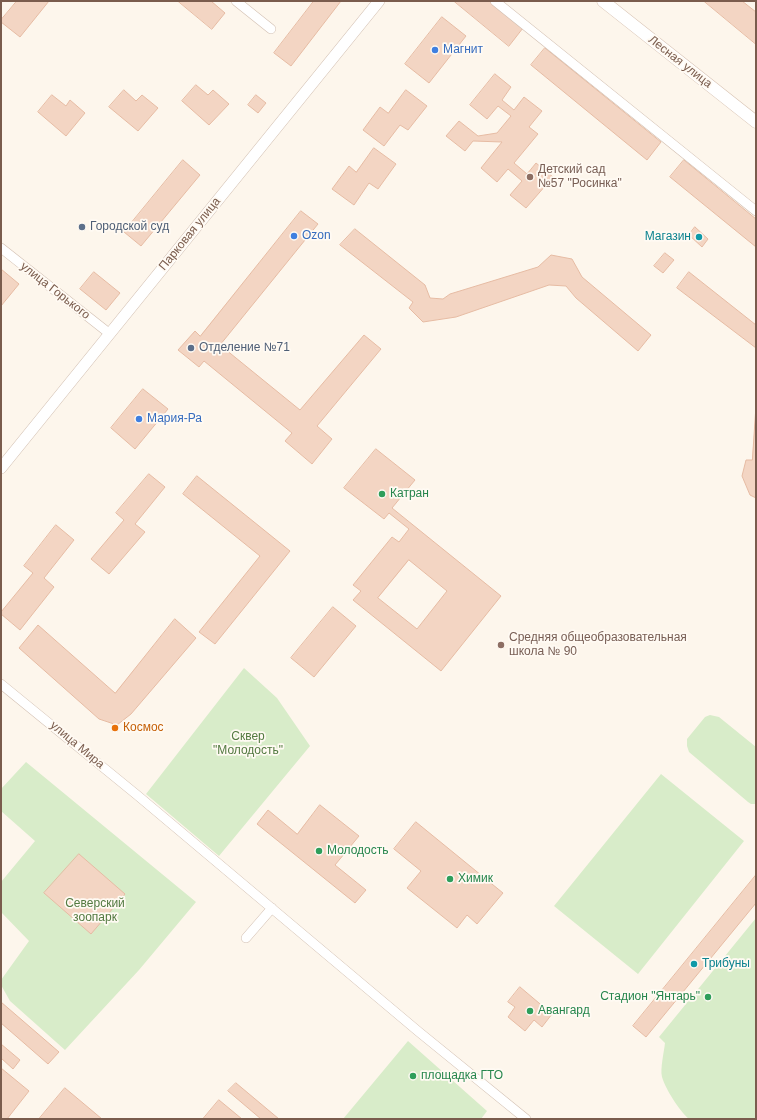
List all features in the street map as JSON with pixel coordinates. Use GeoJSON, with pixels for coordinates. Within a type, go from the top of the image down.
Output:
{"type":"FeatureCollection","features":[{"type":"Feature","properties":{"kind":"main road","name":"Лесная улица"},"geometry":{"type":"LineString","coordinates":[[603,1],[756,122]]}},
{"type":"Feature","properties":{"kind":"street"},"geometry":{"type":"LineString","coordinates":[[236,1],[271,29]]}},
{"type":"Feature","properties":{"kind":"street","name":"Парковая улица"},"geometry":{"type":"LineString","coordinates":[[1,468],[379,1]]}},
{"type":"Feature","properties":{"kind":"street"},"geometry":{"type":"LineString","coordinates":[[495,1],[756,211]]}},
{"type":"Feature","properties":{"kind":"street","name":"улица Горького"},"geometry":{"type":"LineString","coordinates":[[1,248],[110,334]]}},
{"type":"Feature","properties":{"kind":"street","name":"улица Мира"},"geometry":{"type":"LineString","coordinates":[[1,684],[152,808],[419,1032],[526,1119]]}},
{"type":"Feature","properties":{"kind":"street"},"geometry":{"type":"LineString","coordinates":[[246,938],[272,908]]}},
{"type":"Feature","properties":{"kind":"green space","name":"Сквер \"Молодость\""},"geometry":{"type":"Polygon","coordinates":[[[244,668],[277,698],[310,746],[219,856],[146,794],[244,668]]]}},
{"type":"Feature","properties":{"kind":"green space"},"geometry":{"type":"Polygon","coordinates":[[[710,715],[719,717],[756,747],[756,804],[751,804],[748,802],[689,752],[687,739],[705,717],[710,715]]]}},
{"type":"Feature","properties":{"kind":"green space","name":"Северский зоопарк"},"geometry":{"type":"Polygon","coordinates":[[[26,762],[196,902],[139,970],[65,1050],[10,1001],[1,985],[1,980],[29,941],[1,912],[1,882],[35,841],[1,811],[1,789],[26,762]]]}},
{"type":"Feature","properties":{"kind":"green space"},"geometry":{"type":"Polygon","coordinates":[[[661,774],[744,841],[638,974],[554,906],[661,774]]]}},
{"type":"Feature","properties":{"kind":"green space"},"geometry":{"type":"Polygon","coordinates":[[[756,918],[756,1119],[689,1119],[673,1100],[666,1088],[662,1077],[665,1043],[659,1037],[756,918]]]}},
{"type":"Feature","properties":{"kind":"green space","name":"площадка ГТО"},"geometry":{"type":"Polygon","coordinates":[[[408,1041],[487,1111],[481,1119],[343,1119],[408,1041]]]}},
{"type":"Feature","properties":{"kind":"building"},"geometry":{"type":"Polygon","coordinates":[[[17,1],[49,1],[20,37],[1,22],[1,20],[17,1]]]}},
{"type":"Feature","properties":{"kind":"building"},"geometry":{"type":"Polygon","coordinates":[[[178,1],[211,1],[225,13],[212,29],[178,1]]]}},
{"type":"Feature","properties":{"kind":"building"},"geometry":{"type":"Polygon","coordinates":[[[314,1],[341,1],[291,66],[274,53],[314,1]]]}},
{"type":"Feature","properties":{"kind":"building"},"geometry":{"type":"Polygon","coordinates":[[[454,1],[489,1],[523,28],[509,46],[454,1]]]}},
{"type":"Feature","properties":{"kind":"building"},"geometry":{"type":"Polygon","coordinates":[[[704,1],[742,1],[756,12],[756,44],[704,1]]]}},
{"type":"Feature","properties":{"kind":"building","name":"Магнит"},"geometry":{"type":"Polygon","coordinates":[[[442,17],[466,36],[429,83],[405,64],[442,17]]]}},
{"type":"Feature","properties":{"kind":"building"},"geometry":{"type":"Polygon","coordinates":[[[545,48],[661,142],[647,160],[531,65],[545,48]]]}},
{"type":"Feature","properties":{"kind":"building"},"geometry":{"type":"Polygon","coordinates":[[[495,74],[511,87],[502,100],[514,110],[524,97],[542,111],[529,127],[538,134],[514,163],[527,174],[536,163],[553,177],[526,208],[510,195],[522,181],[508,169],[497,182],[481,168],[502,142],[473,141],[465,151],[446,136],[459,121],[478,136],[497,133],[511,116],[498,106],[487,119],[470,105],[495,74]]]}},
{"type":"Feature","properties":{"kind":"building"},"geometry":{"type":"Polygon","coordinates":[[[196,85],[208,95],[213,90],[229,104],[209,125],[182,101],[196,85]]]}},
{"type":"Feature","properties":{"kind":"building"},"geometry":{"type":"Polygon","coordinates":[[[124,90],[136,101],[142,95],[158,108],[138,131],[109,107],[124,90]]]}},
{"type":"Feature","properties":{"kind":"building"},"geometry":{"type":"Polygon","coordinates":[[[406,90],[427,106],[408,130],[400,125],[384,146],[363,130],[380,107],[388,113],[406,90]]]}},
{"type":"Feature","properties":{"kind":"building"},"geometry":{"type":"Polygon","coordinates":[[[52,95],[66,106],[70,100],[85,113],[66,136],[38,112],[52,95]]]}},
{"type":"Feature","properties":{"kind":"building"},"geometry":{"type":"Polygon","coordinates":[[[256,95],[266,103],[258,113],[248,105],[256,95]]]}},
{"type":"Feature","properties":{"kind":"building"},"geometry":{"type":"Polygon","coordinates":[[[374,148],[396,164],[378,189],[369,183],[354,205],[332,189],[349,166],[356,172],[374,148]]]}},
{"type":"Feature","properties":{"kind":"building"},"geometry":{"type":"Polygon","coordinates":[[[183,160],[200,175],[141,246],[124,232],[183,160]]]}},
{"type":"Feature","properties":{"kind":"building"},"geometry":{"type":"Polygon","coordinates":[[[684,160],[756,219],[756,247],[670,177],[684,160]]]}},
{"type":"Feature","properties":{"kind":"building"},"geometry":{"type":"Polygon","coordinates":[[[301,211],[318,224],[220,345],[300,410],[364,335],[381,349],[317,426],[332,439],[312,464],[285,441],[292,433],[204,361],[199,367],[178,350],[195,331],[200,336],[301,211]]]}},
{"type":"Feature","properties":{"kind":"building","name":"Магазин"},"geometry":{"type":"Polygon","coordinates":[[[695,227],[708,239],[702,247],[689,235],[695,227]]]}},
{"type":"Feature","properties":{"kind":"building"},"geometry":{"type":"Polygon","coordinates":[[[355,229],[425,285],[430,298],[443,299],[450,294],[538,267],[551,255],[572,259],[582,277],[651,335],[638,351],[576,298],[566,286],[549,285],[456,317],[423,322],[409,308],[413,302],[340,245],[355,229]]]}},
{"type":"Feature","properties":{"kind":"building"},"geometry":{"type":"Polygon","coordinates":[[[665,253],[674,260],[663,273],[654,266],[665,253]]]}},
{"type":"Feature","properties":{"kind":"building"},"geometry":{"type":"Polygon","coordinates":[[[1,269],[19,284],[1,306],[1,269]]]}},
{"type":"Feature","properties":{"kind":"building"},"geometry":{"type":"Polygon","coordinates":[[[94,272],[120,293],[106,310],[80,289],[94,272]]]}},
{"type":"Feature","properties":{"kind":"building"},"geometry":{"type":"Polygon","coordinates":[[[689,272],[756,325],[756,348],[677,288],[689,272]]]}},
{"type":"Feature","properties":{"kind":"building","name":"Мария-Ра"},"geometry":{"type":"Polygon","coordinates":[[[143,389],[168,409],[135,449],[111,428],[143,389]]]}},
{"type":"Feature","properties":{"kind":"building"},"geometry":{"type":"Polygon","coordinates":[[[756,406],[756,498],[750,495],[742,476],[746,460],[752,460],[756,406]]]}},
{"type":"Feature","properties":{"kind":"building"},"geometry":{"type":"Polygon","coordinates":[[[376,449],[415,480],[392,508],[501,596],[441,671],[353,600],[361,591],[353,585],[392,537],[399,542],[409,529],[389,513],[384,519],[344,488],[376,449]],[[409,560],[378,598],[417,629],[447,591],[409,560]]]}},
{"type":"Feature","properties":{"kind":"building"},"geometry":{"type":"Polygon","coordinates":[[[149,474],[165,487],[135,524],[145,532],[109,574],[91,559],[124,520],[116,513],[149,474]]]}},
{"type":"Feature","properties":{"kind":"building"},"geometry":{"type":"Polygon","coordinates":[[[197,476],[290,551],[215,644],[199,632],[260,556],[183,494],[197,476]]]}},
{"type":"Feature","properties":{"kind":"building"},"geometry":{"type":"Polygon","coordinates":[[[56,525],[74,540],[44,578],[54,587],[20,630],[1,614],[1,612],[33,573],[24,566],[56,525]]]}},
{"type":"Feature","properties":{"kind":"building"},"geometry":{"type":"Polygon","coordinates":[[[333,607],[356,626],[314,677],[291,658],[333,607]]]}},
{"type":"Feature","properties":{"kind":"building"},"geometry":{"type":"Polygon","coordinates":[[[175,619],[196,638],[131,714],[117,725],[99,719],[19,648],[38,625],[115,693],[175,619]]]}},
{"type":"Feature","properties":{"kind":"building","name":"Молодость"},"geometry":{"type":"Polygon","coordinates":[[[320,805],[359,836],[335,865],[366,890],[355,903],[257,824],[268,810],[297,834],[320,805]]]}},
{"type":"Feature","properties":{"kind":"building","name":"Химик"},"geometry":{"type":"Polygon","coordinates":[[[416,822],[503,893],[477,924],[467,915],[457,928],[407,888],[421,871],[394,849],[416,822]]]}},
{"type":"Feature","properties":{"kind":"building"},"geometry":{"type":"Polygon","coordinates":[[[79,854],[125,894],[91,934],[44,893],[79,854]]]}},
{"type":"Feature","properties":{"kind":"building","name":"Трибуны"},"geometry":{"type":"Polygon","coordinates":[[[756,875],[756,903],[646,1037],[633,1026],[756,875]]]}},
{"type":"Feature","properties":{"kind":"building","name":"Авангард"},"geometry":{"type":"Polygon","coordinates":[[[520,987],[552,1014],[542,1027],[534,1020],[525,1031],[508,1017],[515,1007],[508,1002],[520,987]]]}},
{"type":"Feature","properties":{"kind":"building"},"geometry":{"type":"Polygon","coordinates":[[[1,1002],[59,1052],[48,1064],[1,1023],[1,1002]]]}},
{"type":"Feature","properties":{"kind":"building"},"geometry":{"type":"Polygon","coordinates":[[[1,1044],[20,1060],[13,1069],[1,1058],[1,1044]]]}},
{"type":"Feature","properties":{"kind":"building"},"geometry":{"type":"Polygon","coordinates":[[[1,1068],[29,1091],[7,1119],[1,1119],[1,1068]]]}},
{"type":"Feature","properties":{"kind":"building"},"geometry":{"type":"Polygon","coordinates":[[[236,1083],[279,1119],[261,1119],[228,1091],[236,1083]]]}},
{"type":"Feature","properties":{"kind":"building"},"geometry":{"type":"Polygon","coordinates":[[[65,1088],[102,1119],[39,1119],[65,1088]]]}},
{"type":"Feature","properties":{"kind":"building"},"geometry":{"type":"Polygon","coordinates":[[[219,1100],[242,1119],[203,1119],[219,1100]]]}},
{"type":"Feature","properties":{"kind":"place","name":"Магнит"},"geometry":{"type":"Point","coordinates":[435,50]}},
{"type":"Feature","properties":{"kind":"place","name":"Детский сад №57 \"Росинка\""},"geometry":{"type":"Point","coordinates":[530,177]}},
{"type":"Feature","properties":{"kind":"place","name":"Городской суд"},"geometry":{"type":"Point","coordinates":[82,227]}},
{"type":"Feature","properties":{"kind":"place","name":"Ozon"},"geometry":{"type":"Point","coordinates":[294,236]}},
{"type":"Feature","properties":{"kind":"place","name":"Магазин"},"geometry":{"type":"Point","coordinates":[699,237]}},
{"type":"Feature","properties":{"kind":"place","name":"Отделение №71"},"geometry":{"type":"Point","coordinates":[191,348]}},
{"type":"Feature","properties":{"kind":"place","name":"Мария-Ра"},"geometry":{"type":"Point","coordinates":[139,419]}},
{"type":"Feature","properties":{"kind":"place","name":"Катран"},"geometry":{"type":"Point","coordinates":[382,494]}},
{"type":"Feature","properties":{"kind":"place","name":"Средняя общеобразовательная школа № 90"},"geometry":{"type":"Point","coordinates":[501,645]}},
{"type":"Feature","properties":{"kind":"place","name":"Космос"},"geometry":{"type":"Point","coordinates":[115,728]}},
{"type":"Feature","properties":{"kind":"place","name":"Молодость"},"geometry":{"type":"Point","coordinates":[319,851]}},
{"type":"Feature","properties":{"kind":"place","name":"Химик"},"geometry":{"type":"Point","coordinates":[450,879]}},
{"type":"Feature","properties":{"kind":"place","name":"Трибуны"},"geometry":{"type":"Point","coordinates":[694,964]}},
{"type":"Feature","properties":{"kind":"place","name":"Стадион \"Янтарь\""},"geometry":{"type":"Point","coordinates":[708,997]}},
{"type":"Feature","properties":{"kind":"place","name":"Авангард"},"geometry":{"type":"Point","coordinates":[530,1011]}},
{"type":"Feature","properties":{"kind":"place","name":"площадка ГТО"},"geometry":{"type":"Point","coordinates":[413,1076]}}]}
